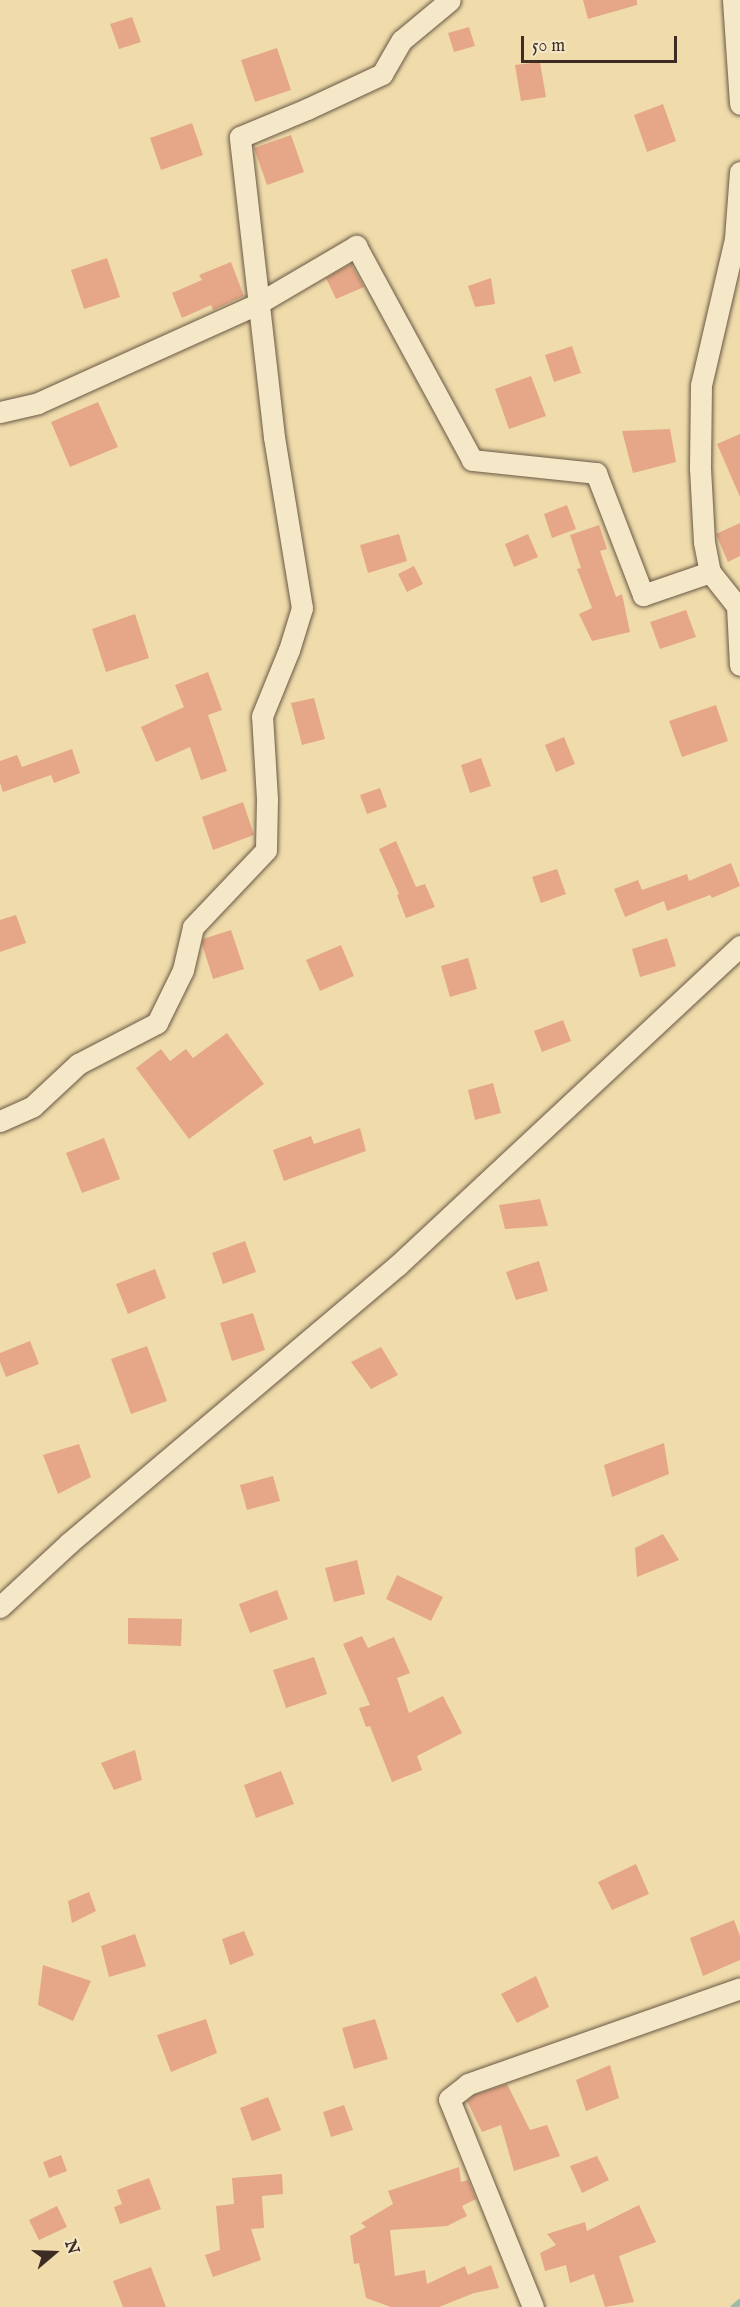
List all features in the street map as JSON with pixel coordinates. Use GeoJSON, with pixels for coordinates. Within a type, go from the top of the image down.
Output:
{"type":"FeatureCollection","features":[{"type":"Feature","properties":{"kind":"street"},"geometry":{"type":"LineString","coordinates":[[0,1121],[33,1106],[78,1064],[157,1023],[183,970],[193,927],[266,850],[267,799],[262,716],[289,650],[302,608],[274,437],[240,137],[382,74],[402,40],[450,0]]}},
{"type":"Feature","properties":{"kind":"street"},"geometry":{"type":"LineString","coordinates":[[733,0],[740,104]]}},
{"type":"Feature","properties":{"kind":"street"},"geometry":{"type":"LineString","coordinates":[[740,172],[735,239],[701,385],[700,468],[704,542],[710,572],[738,605],[740,666]]}},
{"type":"Feature","properties":{"kind":"street"},"geometry":{"type":"LineString","coordinates":[[0,412],[38,403],[259,303],[356,246],[471,460],[596,473],[643,595],[710,572]]}},
{"type":"Feature","properties":{"kind":"street"},"geometry":{"type":"LineString","coordinates":[[0,1607],[69,1543],[398,1265],[740,946]]}},
{"type":"Feature","properties":{"kind":"street"},"geometry":{"type":"LineString","coordinates":[[533,2307],[449,2099],[468,2084],[740,1988]]}},
{"type":"Feature","properties":{"kind":"building"},"geometry":{"type":"Polygon","coordinates":[[[583,0],[637,0],[637,5],[588,19],[583,0]]]}},
{"type":"Feature","properties":{"kind":"building"},"geometry":{"type":"Polygon","coordinates":[[[132,17],[141,42],[119,49],[110,24],[132,17]]]}},
{"type":"Feature","properties":{"kind":"building"},"geometry":{"type":"Polygon","coordinates":[[[469,27],[475,46],[454,52],[448,33],[469,27]]]}},
{"type":"Feature","properties":{"kind":"building"},"geometry":{"type":"Polygon","coordinates":[[[277,48],[291,90],[255,102],[241,60],[277,48]]]}},
{"type":"Feature","properties":{"kind":"building"},"geometry":{"type":"Polygon","coordinates":[[[540,62],[546,97],[521,101],[515,65],[540,62]]]}},
{"type":"Feature","properties":{"kind":"building"},"geometry":{"type":"Polygon","coordinates":[[[663,104],[676,141],[647,152],[634,115],[663,104]]]}},
{"type":"Feature","properties":{"kind":"building"},"geometry":{"type":"Polygon","coordinates":[[[192,123],[203,155],[161,170],[150,138],[192,123]]]}},
{"type":"Feature","properties":{"kind":"building"},"geometry":{"type":"Polygon","coordinates":[[[291,135],[304,172],[267,185],[254,148],[291,135]]]}},
{"type":"Feature","properties":{"kind":"building"},"geometry":{"type":"Polygon","coordinates":[[[107,258],[120,297],[84,309],[71,270],[107,258]]]}},
{"type":"Feature","properties":{"kind":"building"},"geometry":{"type":"Polygon","coordinates":[[[231,262],[244,296],[213,310],[211,305],[182,318],[172,293],[202,280],[199,275],[231,262]]]}},
{"type":"Feature","properties":{"kind":"building"},"geometry":{"type":"Polygon","coordinates":[[[351,264],[364,287],[336,299],[326,278],[351,264]]]}},
{"type":"Feature","properties":{"kind":"building"},"geometry":{"type":"Polygon","coordinates":[[[491,278],[495,304],[475,307],[468,286],[491,278]]]}},
{"type":"Feature","properties":{"kind":"building"},"geometry":{"type":"Polygon","coordinates":[[[572,346],[581,373],[554,382],[545,355],[572,346]]]}},
{"type":"Feature","properties":{"kind":"building"},"geometry":{"type":"Polygon","coordinates":[[[531,376],[546,416],[509,429],[495,389],[531,376]]]}},
{"type":"Feature","properties":{"kind":"building"},"geometry":{"type":"Polygon","coordinates":[[[98,402],[118,447],[70,467],[51,422],[98,402]]]}},
{"type":"Feature","properties":{"kind":"building"},"geometry":{"type":"Polygon","coordinates":[[[670,429],[676,462],[633,473],[622,431],[670,429]]]}},
{"type":"Feature","properties":{"kind":"building"},"geometry":{"type":"Polygon","coordinates":[[[740,434],[740,497],[717,444],[740,434]]]}},
{"type":"Feature","properties":{"kind":"building"},"geometry":{"type":"Polygon","coordinates":[[[567,505],[576,529],[552,538],[544,514],[567,505]]]}},
{"type":"Feature","properties":{"kind":"building"},"geometry":{"type":"Polygon","coordinates":[[[740,523],[740,556],[728,562],[716,534],[740,523]]]}},
{"type":"Feature","properties":{"kind":"building"},"geometry":{"type":"Polygon","coordinates":[[[599,525],[607,549],[600,551],[616,597],[622,594],[630,632],[592,641],[579,614],[592,608],[577,569],[581,568],[570,535],[599,525]]]}},
{"type":"Feature","properties":{"kind":"building"},"geometry":{"type":"Polygon","coordinates":[[[399,534],[407,561],[368,573],[360,545],[399,534]]]}},
{"type":"Feature","properties":{"kind":"building"},"geometry":{"type":"Polygon","coordinates":[[[528,534],[538,557],[514,567],[505,544],[528,534]]]}},
{"type":"Feature","properties":{"kind":"building"},"geometry":{"type":"Polygon","coordinates":[[[414,566],[423,584],[407,592],[398,574],[414,566]]]}},
{"type":"Feature","properties":{"kind":"building"},"geometry":{"type":"Polygon","coordinates":[[[686,610],[696,637],[660,649],[650,622],[686,610]]]}},
{"type":"Feature","properties":{"kind":"building"},"geometry":{"type":"Polygon","coordinates":[[[135,614],[149,658],[106,672],[92,629],[135,614]]]}},
{"type":"Feature","properties":{"kind":"building"},"geometry":{"type":"Polygon","coordinates":[[[208,672],[222,710],[208,715],[227,771],[201,780],[190,747],[156,762],[141,727],[184,707],[175,685],[208,672]]]}},
{"type":"Feature","properties":{"kind":"building"},"geometry":{"type":"Polygon","coordinates":[[[314,698],[325,739],[302,745],[291,703],[314,698]]]}},
{"type":"Feature","properties":{"kind":"building"},"geometry":{"type":"Polygon","coordinates":[[[716,705],[728,741],[682,757],[669,721],[716,705]]]}},
{"type":"Feature","properties":{"kind":"building"},"geometry":{"type":"Polygon","coordinates":[[[564,737],[575,764],[556,772],[545,745],[564,737]]]}},
{"type":"Feature","properties":{"kind":"building"},"geometry":{"type":"Polygon","coordinates":[[[72,749],[80,773],[54,783],[51,775],[3,792],[0,783],[0,761],[17,755],[22,767],[72,749]]]}},
{"type":"Feature","properties":{"kind":"building"},"geometry":{"type":"Polygon","coordinates":[[[481,758],[491,786],[470,793],[461,765],[481,758]]]}},
{"type":"Feature","properties":{"kind":"building"},"geometry":{"type":"Polygon","coordinates":[[[380,788],[387,807],[367,814],[360,795],[380,788]]]}},
{"type":"Feature","properties":{"kind":"building"},"geometry":{"type":"Polygon","coordinates":[[[243,802],[254,835],[213,850],[202,817],[243,802]]]}},
{"type":"Feature","properties":{"kind":"building"},"geometry":{"type":"Polygon","coordinates":[[[396,841],[416,887],[425,884],[435,907],[406,918],[397,895],[399,894],[379,849],[396,841]]]}},
{"type":"Feature","properties":{"kind":"building"},"geometry":{"type":"Polygon","coordinates":[[[731,863],[740,886],[712,898],[710,895],[667,911],[664,901],[625,917],[614,889],[638,880],[642,890],[687,874],[689,881],[731,863]]]}},
{"type":"Feature","properties":{"kind":"building"},"geometry":{"type":"Polygon","coordinates":[[[557,869],[566,894],[541,903],[532,877],[557,869]]]}},
{"type":"Feature","properties":{"kind":"building"},"geometry":{"type":"Polygon","coordinates":[[[16,915],[26,943],[0,952],[0,920],[16,915]]]}},
{"type":"Feature","properties":{"kind":"building"},"geometry":{"type":"Polygon","coordinates":[[[231,930],[244,969],[213,979],[202,944],[203,939],[231,930]]]}},
{"type":"Feature","properties":{"kind":"building"},"geometry":{"type":"Polygon","coordinates":[[[667,938],[676,966],[640,977],[632,949],[667,938]]]}},
{"type":"Feature","properties":{"kind":"building"},"geometry":{"type":"Polygon","coordinates":[[[341,945],[354,976],[320,991],[306,960],[341,945]]]}},
{"type":"Feature","properties":{"kind":"building"},"geometry":{"type":"Polygon","coordinates":[[[468,958],[477,989],[450,997],[441,966],[468,958]]]}},
{"type":"Feature","properties":{"kind":"building"},"geometry":{"type":"Polygon","coordinates":[[[563,1020],[571,1041],[542,1052],[534,1031],[563,1020]]]}},
{"type":"Feature","properties":{"kind":"building"},"geometry":{"type":"Polygon","coordinates":[[[227,1033],[264,1084],[189,1139],[136,1068],[161,1049],[170,1061],[186,1049],[193,1058],[227,1033]]]}},
{"type":"Feature","properties":{"kind":"building"},"geometry":{"type":"Polygon","coordinates":[[[493,1083],[501,1113],[475,1120],[468,1090],[493,1083]]]}},
{"type":"Feature","properties":{"kind":"building"},"geometry":{"type":"Polygon","coordinates":[[[360,1128],[366,1151],[284,1181],[273,1150],[311,1136],[314,1144],[360,1128]]]}},
{"type":"Feature","properties":{"kind":"building"},"geometry":{"type":"Polygon","coordinates":[[[104,1138],[120,1179],[82,1193],[66,1153],[104,1138]]]}},
{"type":"Feature","properties":{"kind":"building"},"geometry":{"type":"Polygon","coordinates":[[[540,1199],[548,1226],[505,1229],[499,1205],[540,1199]]]}},
{"type":"Feature","properties":{"kind":"building"},"geometry":{"type":"Polygon","coordinates":[[[245,1241],[256,1272],[223,1284],[212,1253],[245,1241]]]}},
{"type":"Feature","properties":{"kind":"building"},"geometry":{"type":"Polygon","coordinates":[[[539,1261],[548,1291],[516,1300],[506,1272],[539,1261]]]}},
{"type":"Feature","properties":{"kind":"building"},"geometry":{"type":"Polygon","coordinates":[[[155,1269],[166,1298],[128,1314],[116,1284],[155,1269]]]}},
{"type":"Feature","properties":{"kind":"building"},"geometry":{"type":"Polygon","coordinates":[[[253,1313],[265,1350],[232,1361],[220,1323],[253,1313]]]}},
{"type":"Feature","properties":{"kind":"building"},"geometry":{"type":"Polygon","coordinates":[[[30,1341],[39,1364],[6,1377],[0,1362],[0,1353],[30,1341]]]}},
{"type":"Feature","properties":{"kind":"building"},"geometry":{"type":"Polygon","coordinates":[[[147,1346],[167,1401],[131,1414],[111,1359],[147,1346]]]}},
{"type":"Feature","properties":{"kind":"building"},"geometry":{"type":"Polygon","coordinates":[[[381,1347],[398,1375],[371,1389],[351,1362],[381,1347]]]}},
{"type":"Feature","properties":{"kind":"building"},"geometry":{"type":"Polygon","coordinates":[[[664,1443],[669,1474],[612,1497],[604,1465],[664,1443]]]}},
{"type":"Feature","properties":{"kind":"building"},"geometry":{"type":"Polygon","coordinates":[[[79,1444],[91,1477],[58,1494],[43,1455],[79,1444]]]}},
{"type":"Feature","properties":{"kind":"building"},"geometry":{"type":"Polygon","coordinates":[[[273,1476],[280,1501],[247,1510],[240,1485],[273,1476]]]}},
{"type":"Feature","properties":{"kind":"building"},"geometry":{"type":"Polygon","coordinates":[[[663,1534],[679,1560],[637,1577],[635,1548],[663,1534]]]}},
{"type":"Feature","properties":{"kind":"building"},"geometry":{"type":"Polygon","coordinates":[[[357,1560],[365,1594],[334,1602],[325,1568],[357,1560]]]}},
{"type":"Feature","properties":{"kind":"building"},"geometry":{"type":"Polygon","coordinates":[[[397,1575],[443,1597],[431,1621],[386,1599],[397,1575]]]}},
{"type":"Feature","properties":{"kind":"building"},"geometry":{"type":"Polygon","coordinates":[[[277,1590],[288,1619],[250,1633],[239,1604],[277,1590]]]}},
{"type":"Feature","properties":{"kind":"building"},"geometry":{"type":"Polygon","coordinates":[[[128,1618],[182,1619],[181,1646],[128,1644],[128,1618]]]}},
{"type":"Feature","properties":{"kind":"building"},"geometry":{"type":"Polygon","coordinates":[[[362,1636],[368,1648],[394,1637],[410,1673],[397,1678],[409,1713],[443,1696],[462,1733],[417,1756],[422,1770],[392,1782],[370,1726],[366,1727],[359,1708],[370,1705],[343,1644],[362,1636]]]}},
{"type":"Feature","properties":{"kind":"building"},"geometry":{"type":"Polygon","coordinates":[[[314,1657],[327,1694],[286,1708],[273,1670],[314,1657]]]}},
{"type":"Feature","properties":{"kind":"building"},"geometry":{"type":"Polygon","coordinates":[[[135,1750],[142,1780],[114,1790],[101,1763],[135,1750]]]}},
{"type":"Feature","properties":{"kind":"building"},"geometry":{"type":"Polygon","coordinates":[[[281,1771],[294,1804],[256,1818],[244,1785],[281,1771]]]}},
{"type":"Feature","properties":{"kind":"building"},"geometry":{"type":"Polygon","coordinates":[[[636,1864],[649,1894],[612,1910],[598,1882],[636,1864]]]}},
{"type":"Feature","properties":{"kind":"building"},"geometry":{"type":"Polygon","coordinates":[[[89,1892],[96,1911],[72,1923],[68,1901],[89,1892]]]}},
{"type":"Feature","properties":{"kind":"building"},"geometry":{"type":"Polygon","coordinates":[[[734,1920],[740,1936],[740,1960],[703,1976],[690,1938],[734,1920]]]}},
{"type":"Feature","properties":{"kind":"building"},"geometry":{"type":"Polygon","coordinates":[[[244,1931],[254,1955],[230,1965],[222,1939],[244,1931]]]}},
{"type":"Feature","properties":{"kind":"building"},"geometry":{"type":"Polygon","coordinates":[[[135,1934],[146,1966],[109,1977],[101,1946],[135,1934]]]}},
{"type":"Feature","properties":{"kind":"building"},"geometry":{"type":"Polygon","coordinates":[[[43,1965],[91,1981],[73,2021],[38,2005],[43,1965]]]}},
{"type":"Feature","properties":{"kind":"building"},"geometry":{"type":"Polygon","coordinates":[[[536,1976],[549,2007],[517,2023],[501,1994],[536,1976]]]}},
{"type":"Feature","properties":{"kind":"building"},"geometry":{"type":"Polygon","coordinates":[[[206,2019],[217,2053],[171,2072],[157,2035],[206,2019]]]}},
{"type":"Feature","properties":{"kind":"building"},"geometry":{"type":"Polygon","coordinates":[[[375,2019],[388,2059],[354,2069],[342,2028],[375,2019]]]}},
{"type":"Feature","properties":{"kind":"building"},"geometry":{"type":"Polygon","coordinates":[[[610,2065],[619,2098],[586,2111],[576,2080],[610,2065]]]}},
{"type":"Feature","properties":{"kind":"building"},"geometry":{"type":"Polygon","coordinates":[[[507,2084],[530,2130],[547,2125],[560,2156],[514,2171],[501,2125],[482,2132],[467,2101],[474,2095],[507,2084]]]}},
{"type":"Feature","properties":{"kind":"building"},"geometry":{"type":"Polygon","coordinates":[[[268,2097],[281,2130],[252,2141],[240,2108],[268,2097]]]}},
{"type":"Feature","properties":{"kind":"building"},"geometry":{"type":"Polygon","coordinates":[[[344,2105],[353,2130],[331,2137],[323,2112],[344,2105]]]}},
{"type":"Feature","properties":{"kind":"building"},"geometry":{"type":"Polygon","coordinates":[[[61,2155],[67,2171],[49,2178],[43,2162],[61,2155]]]}},
{"type":"Feature","properties":{"kind":"building"},"geometry":{"type":"Polygon","coordinates":[[[597,2156],[609,2180],[582,2193],[570,2166],[597,2156]]]}},
{"type":"Feature","properties":{"kind":"building"},"geometry":{"type":"Polygon","coordinates":[[[459,2167],[461,2182],[468,2180],[476,2199],[462,2206],[467,2216],[447,2226],[390,2230],[395,2276],[425,2270],[427,2284],[465,2266],[468,2275],[491,2265],[499,2288],[474,2293],[439,2307],[391,2307],[366,2298],[359,2263],[354,2264],[350,2236],[366,2227],[361,2223],[393,2204],[388,2191],[459,2167]]]}},
{"type":"Feature","properties":{"kind":"building"},"geometry":{"type":"Polygon","coordinates":[[[282,2174],[283,2194],[262,2196],[264,2228],[251,2229],[261,2260],[213,2277],[205,2255],[220,2250],[216,2206],[234,2204],[232,2178],[282,2174]]]}},
{"type":"Feature","properties":{"kind":"building"},"geometry":{"type":"Polygon","coordinates":[[[149,2178],[161,2209],[120,2224],[114,2207],[122,2204],[117,2190],[149,2178]]]}},
{"type":"Feature","properties":{"kind":"building"},"geometry":{"type":"Polygon","coordinates":[[[639,2205],[656,2242],[619,2256],[634,2302],[605,2307],[594,2274],[570,2283],[566,2265],[545,2271],[540,2253],[556,2245],[547,2234],[585,2222],[587,2231],[639,2205]]]}},
{"type":"Feature","properties":{"kind":"building"},"geometry":{"type":"Polygon","coordinates":[[[57,2206],[67,2227],[39,2240],[29,2220],[57,2206]]]}},
{"type":"Feature","properties":{"kind":"building"},"geometry":{"type":"Polygon","coordinates":[[[151,2267],[166,2307],[123,2307],[113,2281],[151,2267]]]}},
{"type":"Feature","properties":{"kind":"waterway"},"geometry":{"type":"LineString","coordinates":[[734,2307],[740,2302]]}}]}
